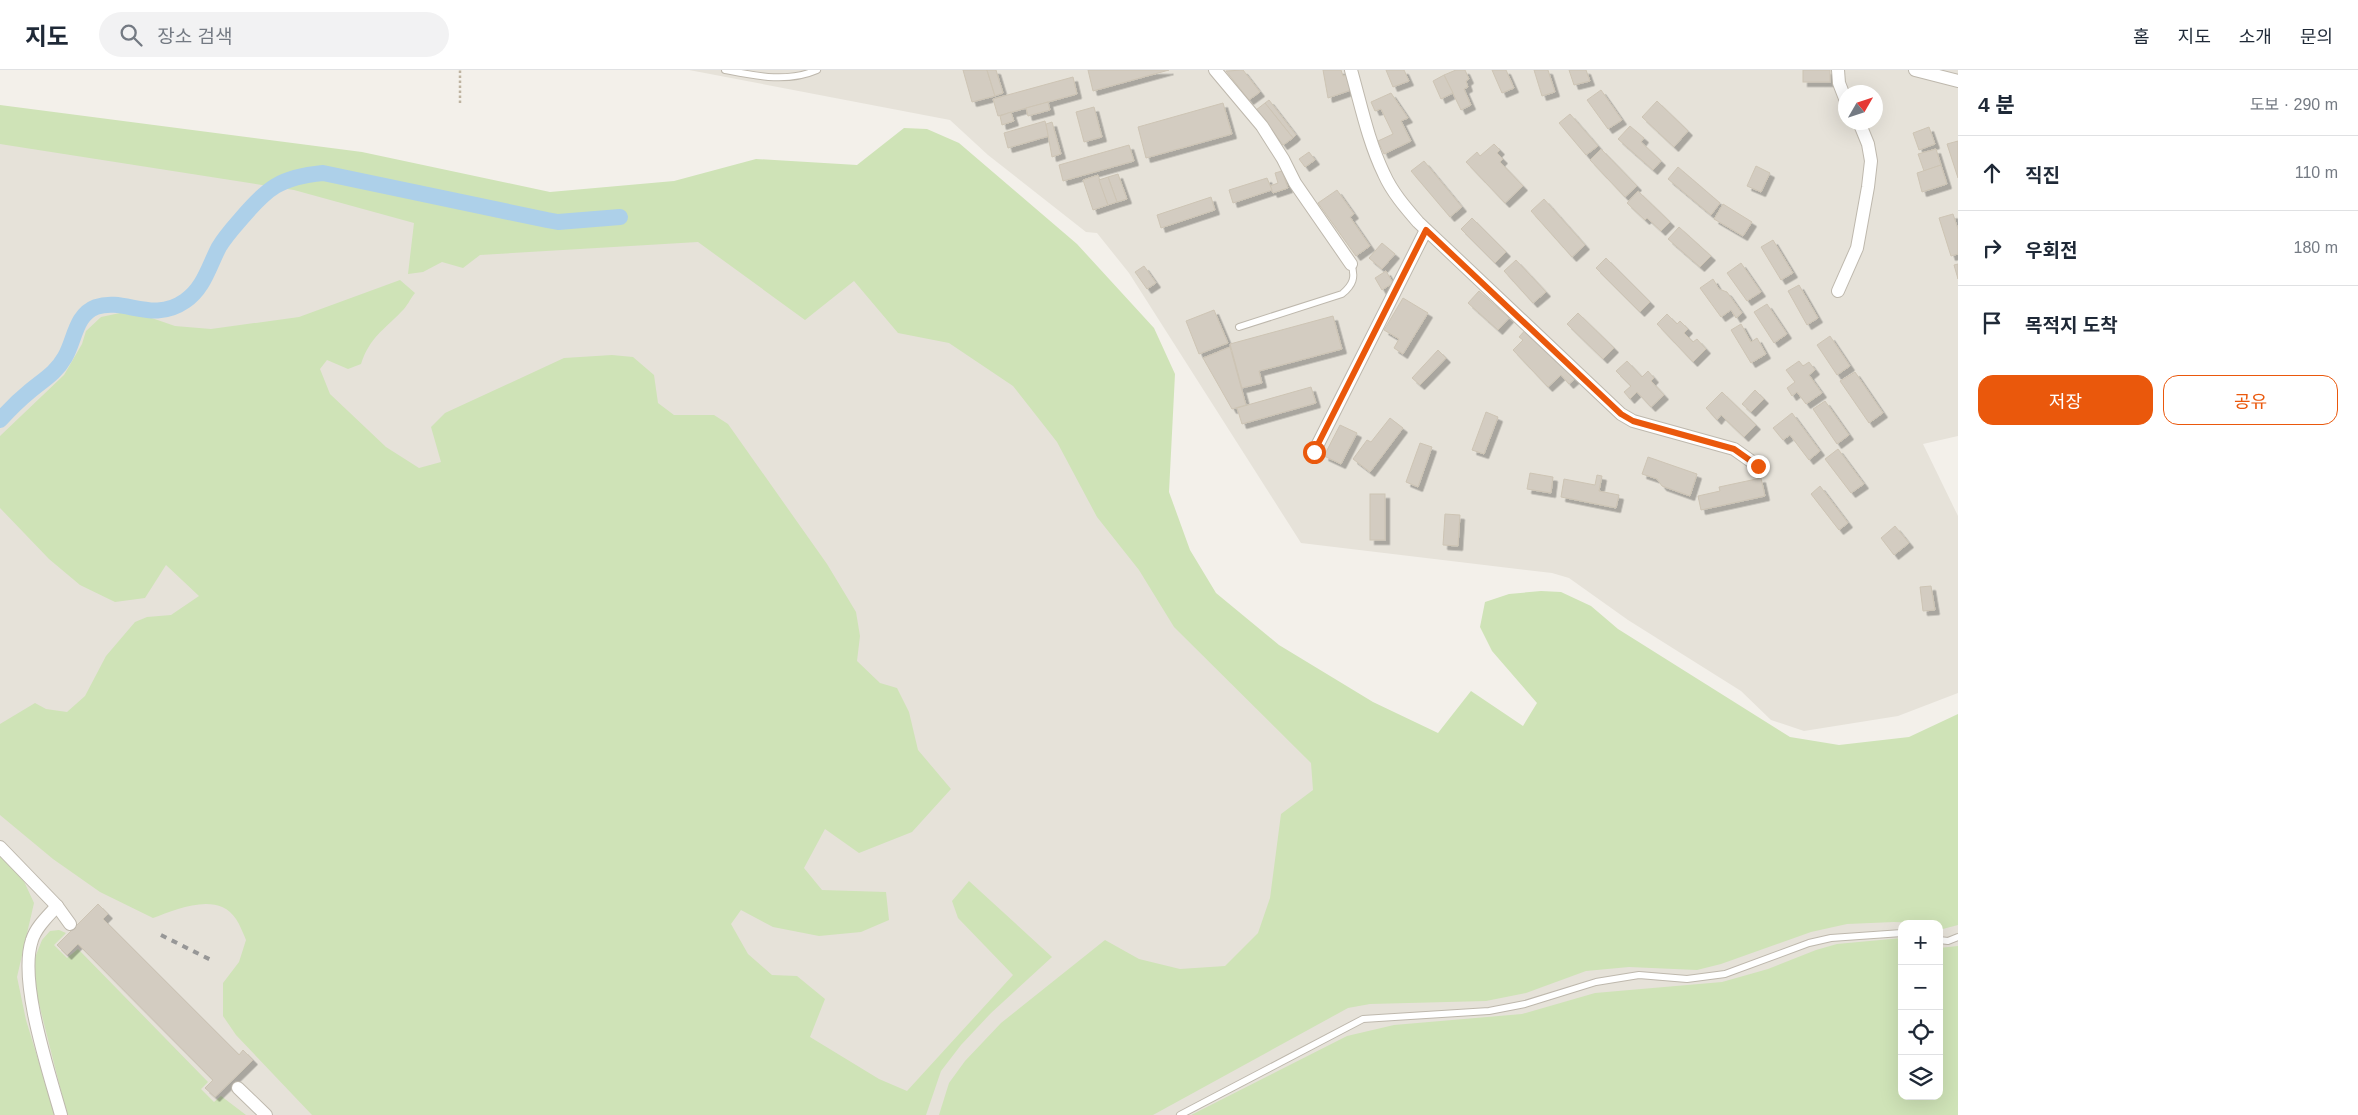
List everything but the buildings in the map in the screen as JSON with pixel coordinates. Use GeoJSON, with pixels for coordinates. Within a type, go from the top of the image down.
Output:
{"type":"FeatureCollection","features":[{"type":"Feature","properties":{"kind":"street"},"geometry":{"type":"LineString","coordinates":[[1216,70],[1262,126],[1295,182],[1350,264]]}},
{"type":"Feature","properties":{"kind":"street"},"geometry":{"type":"LineString","coordinates":[[1351,70],[1372,144],[1384,175],[1396,196],[1426,230],[1621,414],[1633,421],[1734,449],[1758,466]]}},
{"type":"Feature","properties":{"kind":"street"},"geometry":{"type":"LineString","coordinates":[[1838,70],[1839,85]]}},
{"type":"Feature","properties":{"kind":"street"},"geometry":{"type":"LineString","coordinates":[[1915,70],[1958,81]]}},
{"type":"Feature","properties":{"kind":"street"},"geometry":{"type":"LineString","coordinates":[[1838,291],[1857,248],[1868,187],[1871,161],[1868,144],[1862,130]]}},
{"type":"Feature","properties":{"kind":"street"},"geometry":{"type":"LineString","coordinates":[[1314,452],[1426,230]]}},
{"type":"Feature","properties":{"kind":"street"},"geometry":{"type":"LineString","coordinates":[[0,847],[57,906],[70,924]]}},
{"type":"Feature","properties":{"kind":"street"},"geometry":{"type":"LineString","coordinates":[[57,906],[41,923],[32,939],[28,962],[30,992],[61,1115]]}},
{"type":"Feature","properties":{"kind":"street"},"geometry":{"type":"LineString","coordinates":[[238,1088],[266,1115]]}},
{"type":"Feature","properties":{"kind":"lane"},"geometry":{"type":"LineString","coordinates":[[726,70],[783,78],[804,75],[817,70]]}},
{"type":"Feature","properties":{"kind":"lane"},"geometry":{"type":"LineString","coordinates":[[1239,328],[1342,294],[1351,287],[1355,274],[1350,264]]}},
{"type":"Feature","properties":{"kind":"lane"},"geometry":{"type":"LineString","coordinates":[[1180,1115],[1363,1018],[1489,1011],[1525,1004],[1596,982],[1639,974],[1687,979],[1725,974],[1809,943],[1831,938],[1898,933]]}},
{"type":"Feature","properties":{"kind":"lane"},"geometry":{"type":"LineString","coordinates":[[1943,940],[1948,941],[1958,937]]}},
{"type":"Feature","properties":{"kind":"path"},"geometry":{"type":"LineString","coordinates":[[460,70],[460,103]]}},
{"type":"Feature","properties":{"kind":"shaded area"},"geometry":{"type":"Polygon","coordinates":[[[689,70],[1958,70],[1958,436],[1923,444],[1958,516],[1958,693],[1898,716],[1804,731],[1771,720],[1741,691],[1628,620],[1569,578],[1552,573],[1301,543],[1129,273],[1097,233],[1086,232],[988,155],[950,120],[689,70]]]}},
{"type":"Feature","properties":{"kind":"shaded area"},"geometry":{"type":"Polygon","coordinates":[[[0,122],[784,230],[982,292],[1239,648],[1489,872],[1958,779],[1958,1115],[0,1115],[0,122]]]}},
{"type":"Feature","properties":{"kind":"green space"},"geometry":{"type":"Polygon","coordinates":[[[0,105],[362,152],[550,192],[674,181],[756,159],[857,165],[904,128],[927,129],[959,143],[1077,244],[1154,328],[1175,374],[1169,492],[1190,550],[1216,593],[1279,645],[1373,702],[1438,733],[1471,691],[1523,726],[1537,703],[1492,651],[1480,627],[1485,602],[1509,594],[1541,591],[1561,592],[1591,606],[1618,629],[1790,737],[1839,745],[1909,737],[1958,714],[1958,925],[1943,929],[1943,920],[1898,920],[1898,922],[1847,924],[1811,932],[1721,964],[1697,970],[1629,967],[1586,971],[1526,993],[1486,1001],[1370,1004],[1348,1008],[1153,1115],[939,1115],[949,1083],[965,1061],[1001,1023],[1105,940],[1139,959],[1180,969],[1225,966],[1258,933],[1270,898],[1281,814],[1313,790],[1311,763],[1174,627],[1139,570],[1097,517],[1057,442],[1013,386],[949,343],[898,333],[854,281],[805,320],[698,242],[480,255],[463,268],[442,262],[423,272],[408,274],[414,223],[294,190],[0,144],[0,105]]]}},
{"type":"Feature","properties":{"kind":"green space"},"geometry":{"type":"Polygon","coordinates":[[[400,280],[415,293],[403,310],[373,341],[361,364],[348,369],[327,360],[320,369],[330,394],[386,447],[419,468],[441,462],[431,427],[445,413],[564,358],[612,355],[633,357],[654,375],[658,403],[674,415],[714,415],[728,424],[827,564],[856,612],[860,636],[857,661],[880,683],[897,688],[909,712],[918,750],[951,789],[912,832],[859,853],[825,829],[804,868],[822,890],[886,892],[889,920],[861,932],[819,936],[773,927],[741,910],[731,924],[748,954],[772,975],[797,976],[825,999],[810,1037],[879,1079],[907,1091],[1013,975],[958,918],[952,901],[969,881],[1052,957],[991,1013],[961,1045],[941,1071],[926,1115],[312,1115],[236,1035],[223,1016],[223,983],[239,962],[246,940],[236,919],[228,911],[219,906],[197,905],[174,910],[153,918],[100,892],[53,859],[0,815],[0,724],[35,703],[46,709],[67,712],[85,696],[106,656],[135,622],[147,617],[171,615],[199,596],[166,565],[145,598],[115,602],[80,585],[49,559],[0,508],[0,436],[64,375],[82,344],[86,331],[101,317],[120,313],[140,314],[175,326],[211,329],[299,317],[400,280]]]}},
{"type":"Feature","properties":{"kind":"green space"},"geometry":{"type":"Polygon","coordinates":[[[0,853],[22,877],[34,903],[17,977],[26,1020],[55,1115],[0,1115],[0,853]]]}},
{"type":"Feature","properties":{"kind":"green space"},"geometry":{"type":"Polygon","coordinates":[[[59,930],[66,933],[54,945],[67,958],[78,949],[208,1082],[201,1089],[214,1102],[221,1096],[246,1115],[67,1115],[35,988],[34,960],[42,940],[50,931],[59,930]]]}},
{"type":"Feature","properties":{"kind":"green space"},"geometry":{"type":"Polygon","coordinates":[[[1898,938],[1898,1100],[1943,1100],[1943,948],[1958,946],[1958,1115],[1191,1115],[1347,1036],[1394,1025],[1522,1014],[1595,993],[1722,982],[1768,969],[1816,950],[1837,944],[1898,938]]]}},
{"type":"Feature","properties":{"kind":"waterway"},"geometry":{"type":"LineString","coordinates":[[0,420],[22,398],[58,368],[65,357],[76,329],[89,311],[96,307],[107,305],[161,310],[173,307],[192,296],[205,276],[219,247],[232,229],[258,200],[285,181],[323,173],[558,222],[620,217]]}},
{"type":"Feature","properties":{"kind":"railway"},"geometry":{"type":"LineString","coordinates":[[161,935],[213,961]]}},
{"type":"Feature","properties":{"kind":"route"},"geometry":{"type":"LineString","coordinates":[[1314,452],[1426,230],[1621,414],[1633,421],[1715,442],[1734,449],[1758,466]]}}]}
